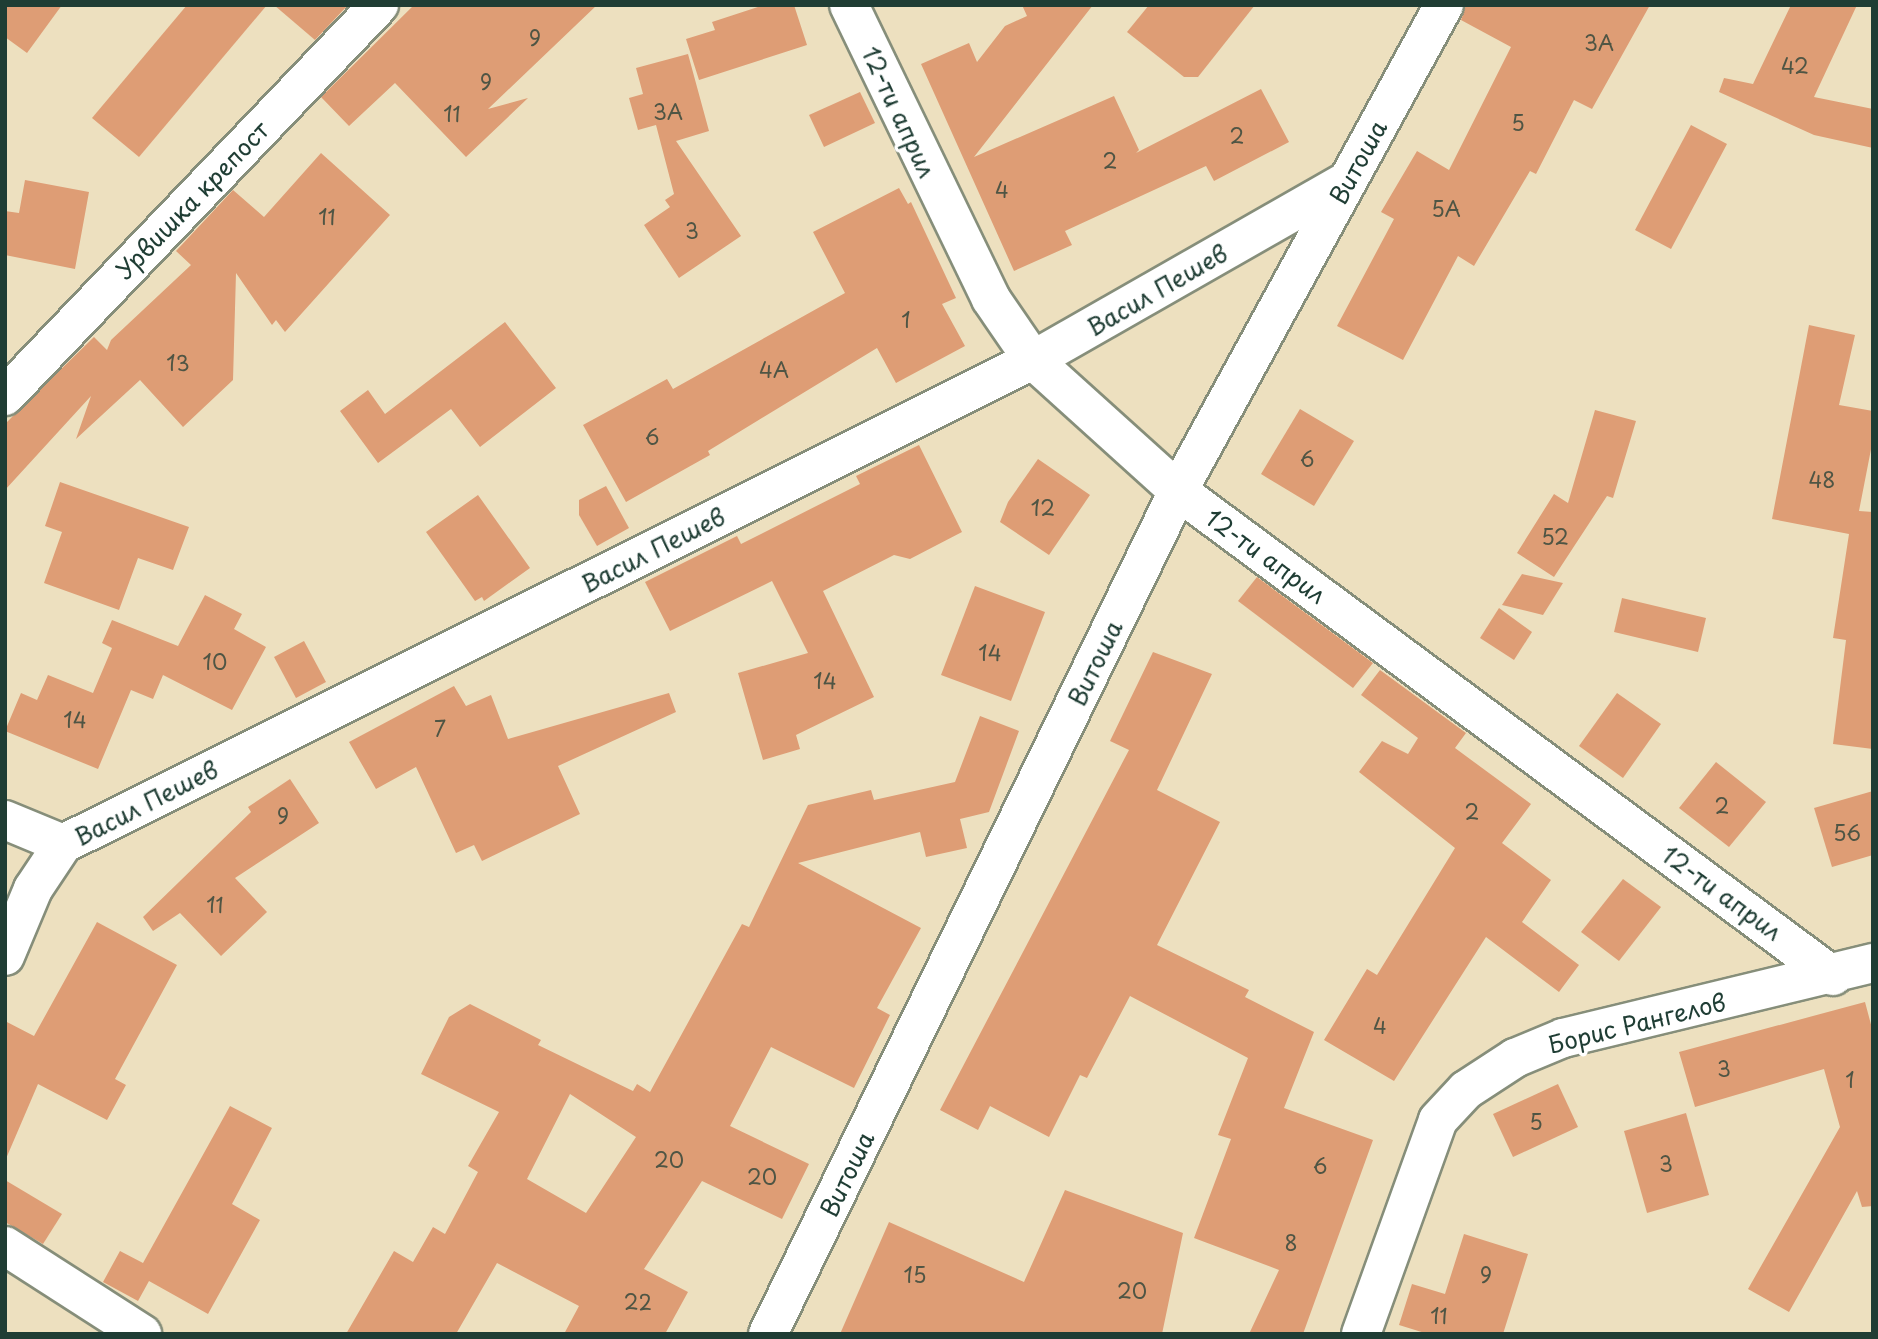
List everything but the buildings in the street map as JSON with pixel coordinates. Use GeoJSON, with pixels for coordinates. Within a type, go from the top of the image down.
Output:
{"type":"FeatureCollection","features":[{"type":"Feature","properties":{"kind":"street","name":"Урвишка крепост"},"geometry":{"type":"LineString","coordinates":[[5,396],[379,5]]}},
{"type":"Feature","properties":{"kind":"street","name":"12-ти април"},"geometry":{"type":"LineString","coordinates":[[849,5],[991,299],[1033,360],[1178,491],[1833,976]]}},
{"type":"Feature","properties":{"kind":"street","name":"Витоша"},"geometry":{"type":"LineString","coordinates":[[768,1334],[1178,491],[1444,5]]}},
{"type":"Feature","properties":{"kind":"street","name":"Васил Пешев"},"geometry":{"type":"LineString","coordinates":[[5,956],[33,889],[63,844],[1033,360],[1347,181]]}},
{"type":"Feature","properties":{"kind":"street"},"geometry":{"type":"LineString","coordinates":[[5,820],[63,844]]}},
{"type":"Feature","properties":{"kind":"street","name":"Борис Рангелов"},"geometry":{"type":"LineString","coordinates":[[1361,1334],[1438,1120],[1466,1090],[1515,1058],[1563,1038],[1833,976],[1873,963]]}},
{"type":"Feature","properties":{"kind":"street"},"geometry":{"type":"LineString","coordinates":[[5,1246],[142,1334]]}}]}
